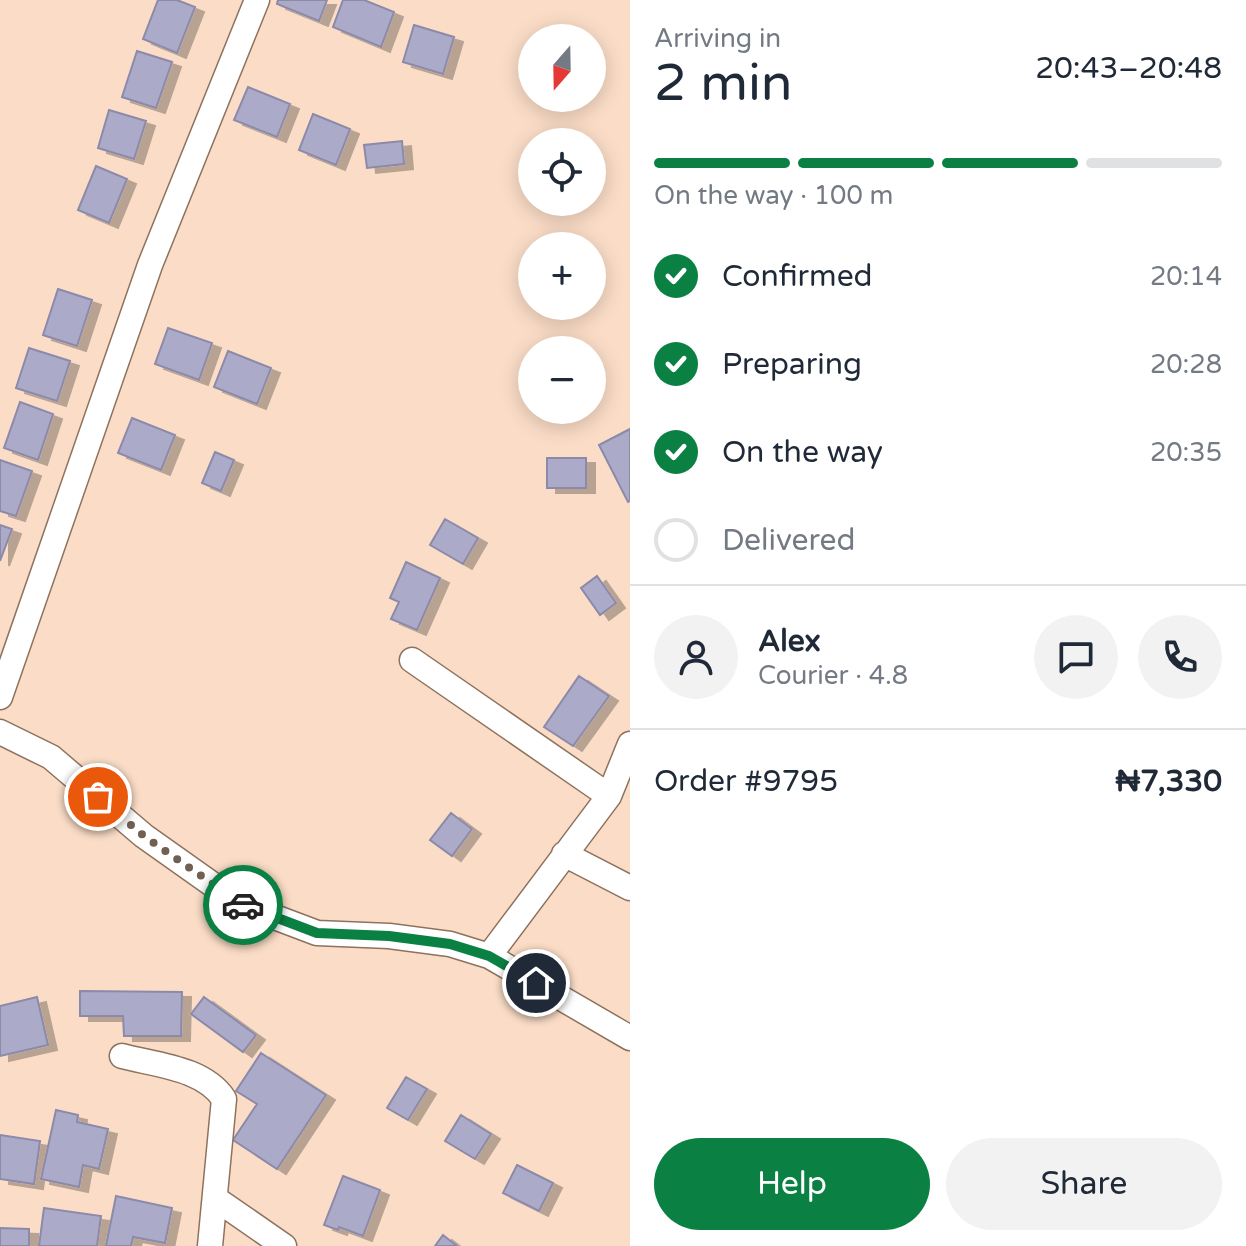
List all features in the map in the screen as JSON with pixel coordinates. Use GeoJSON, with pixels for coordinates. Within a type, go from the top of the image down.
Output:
{"type":"FeatureCollection","features":[{"type":"Feature","properties":{"kind":"street"},"geometry":{"type":"LineString","coordinates":[[0,697],[150,265],[257,0]]}},
{"type":"Feature","properties":{"kind":"street"},"geometry":{"type":"LineString","coordinates":[[412,660],[609,796]]}},
{"type":"Feature","properties":{"kind":"street"},"geometry":{"type":"LineString","coordinates":[[0,732],[51,757],[144,836],[240,904],[317,933],[389,936],[450,944],[489,956],[630,1038]]}},
{"type":"Feature","properties":{"kind":"street"},"geometry":{"type":"LineString","coordinates":[[489,956],[609,796],[630,744]]}},
{"type":"Feature","properties":{"kind":"street"},"geometry":{"type":"LineString","coordinates":[[564,854],[630,888]]}},
{"type":"Feature","properties":{"kind":"street"},"geometry":{"type":"LineString","coordinates":[[122,1056],[202,1077],[216,1086],[224,1099],[210,1246]]}},
{"type":"Feature","properties":{"kind":"street"},"geometry":{"type":"LineString","coordinates":[[216,1199],[284,1246]]}},
{"type":"Feature","properties":{"kind":"building"},"geometry":{"type":"Polygon","coordinates":[[[158,0],[177,0],[195,7],[177,53],[143,39],[158,0]]]}},
{"type":"Feature","properties":{"kind":"building"},"geometry":{"type":"Polygon","coordinates":[[[278,0],[327,0],[319,21],[277,4],[278,0]]]}},
{"type":"Feature","properties":{"kind":"building"},"geometry":{"type":"Polygon","coordinates":[[[343,0],[364,0],[394,12],[381,47],[333,27],[343,0]]]}},
{"type":"Feature","properties":{"kind":"building"},"geometry":{"type":"Polygon","coordinates":[[[414,25],[454,37],[443,74],[403,62],[414,25]]]}},
{"type":"Feature","properties":{"kind":"building"},"geometry":{"type":"Polygon","coordinates":[[[137,51],[172,62],[156,108],[122,97],[137,51]]]}},
{"type":"Feature","properties":{"kind":"building"},"geometry":{"type":"Polygon","coordinates":[[[248,87],[290,104],[277,137],[234,120],[248,87]]]}},
{"type":"Feature","properties":{"kind":"building"},"geometry":{"type":"Polygon","coordinates":[[[109,110],[146,121],[134,159],[98,148],[109,110]]]}},
{"type":"Feature","properties":{"kind":"building"},"geometry":{"type":"Polygon","coordinates":[[[313,114],[350,129],[336,165],[299,150],[313,114]]]}},
{"type":"Feature","properties":{"kind":"building"},"geometry":{"type":"Polygon","coordinates":[[[402,141],[404,164],[367,168],[364,145],[402,141]]]}},
{"type":"Feature","properties":{"kind":"building"},"geometry":{"type":"Polygon","coordinates":[[[96,166],[127,179],[109,223],[78,210],[96,166]]]}},
{"type":"Feature","properties":{"kind":"building"},"geometry":{"type":"Polygon","coordinates":[[[58,289],[92,300],[77,346],[43,335],[58,289]]]}},
{"type":"Feature","properties":{"kind":"building"},"geometry":{"type":"Polygon","coordinates":[[[168,328],[212,343],[199,380],[155,364],[168,328]]]}},
{"type":"Feature","properties":{"kind":"building"},"geometry":{"type":"Polygon","coordinates":[[[29,348],[70,361],[57,401],[16,388],[29,348]]]}},
{"type":"Feature","properties":{"kind":"building"},"geometry":{"type":"Polygon","coordinates":[[[228,351],[271,368],[257,404],[214,387],[228,351]]]}},
{"type":"Feature","properties":{"kind":"building"},"geometry":{"type":"Polygon","coordinates":[[[20,402],[53,414],[38,460],[4,448],[20,402]]]}},
{"type":"Feature","properties":{"kind":"building"},"geometry":{"type":"Polygon","coordinates":[[[132,418],[175,435],[161,470],[118,453],[132,418]]]}},
{"type":"Feature","properties":{"kind":"building"},"geometry":{"type":"Polygon","coordinates":[[[630,429],[630,501],[628,502],[599,445],[630,429]]]}},
{"type":"Feature","properties":{"kind":"building"},"geometry":{"type":"Polygon","coordinates":[[[215,452],[234,460],[221,491],[202,483],[215,452]]]}},
{"type":"Feature","properties":{"kind":"building"},"geometry":{"type":"Polygon","coordinates":[[[547,458],[586,458],[586,488],[547,488],[547,458]]]}},
{"type":"Feature","properties":{"kind":"building"},"geometry":{"type":"Polygon","coordinates":[[[0,460],[32,471],[16,516],[0,511],[0,460]]]}},
{"type":"Feature","properties":{"kind":"building"},"geometry":{"type":"Polygon","coordinates":[[[445,519],[478,538],[463,564],[430,545],[445,519]]]}},
{"type":"Feature","properties":{"kind":"building"},"geometry":{"type":"Polygon","coordinates":[[[0,525],[12,529],[0,561],[0,525]]]}},
{"type":"Feature","properties":{"kind":"building"},"geometry":{"type":"Polygon","coordinates":[[[406,562],[440,578],[417,630],[391,619],[399,602],[390,598],[406,562]]]}},
{"type":"Feature","properties":{"kind":"building"},"geometry":{"type":"Polygon","coordinates":[[[597,576],[616,603],[600,615],[581,588],[597,576]]]}},
{"type":"Feature","properties":{"kind":"building"},"geometry":{"type":"Polygon","coordinates":[[[579,676],[609,696],[573,746],[544,727],[579,676]]]}},
{"type":"Feature","properties":{"kind":"building"},"geometry":{"type":"Polygon","coordinates":[[[451,813],[472,829],[452,856],[430,840],[451,813]]]}},
{"type":"Feature","properties":{"kind":"building"},"geometry":{"type":"Polygon","coordinates":[[[80,991],[182,992],[181,1036],[124,1036],[123,1016],[80,1016],[80,991]]]}},
{"type":"Feature","properties":{"kind":"building"},"geometry":{"type":"Polygon","coordinates":[[[37,997],[48,1045],[0,1056],[0,1006],[37,997]]]}},
{"type":"Feature","properties":{"kind":"building"},"geometry":{"type":"Polygon","coordinates":[[[204,997],[256,1035],[243,1052],[191,1014],[204,997]]]}},
{"type":"Feature","properties":{"kind":"building"},"geometry":{"type":"Polygon","coordinates":[[[261,1053],[326,1095],[277,1169],[233,1140],[257,1104],[236,1091],[261,1053]]]}},
{"type":"Feature","properties":{"kind":"building"},"geometry":{"type":"Polygon","coordinates":[[[406,1077],[427,1089],[408,1120],[387,1108],[406,1077]]]}},
{"type":"Feature","properties":{"kind":"building"},"geometry":{"type":"Polygon","coordinates":[[[56,1110],[78,1115],[77,1122],[108,1129],[99,1169],[83,1165],[79,1187],[41,1179],[56,1110]]]}},
{"type":"Feature","properties":{"kind":"building"},"geometry":{"type":"Polygon","coordinates":[[[461,1115],[491,1134],[475,1159],[445,1141],[461,1115]]]}},
{"type":"Feature","properties":{"kind":"building"},"geometry":{"type":"Polygon","coordinates":[[[0,1135],[40,1141],[34,1184],[0,1179],[0,1135]]]}},
{"type":"Feature","properties":{"kind":"building"},"geometry":{"type":"Polygon","coordinates":[[[517,1165],[553,1183],[539,1211],[503,1193],[517,1165]]]}},
{"type":"Feature","properties":{"kind":"building"},"geometry":{"type":"Polygon","coordinates":[[[343,1176],[380,1190],[363,1236],[324,1225],[343,1176]]]}},
{"type":"Feature","properties":{"kind":"building"},"geometry":{"type":"Polygon","coordinates":[[[116,1196],[172,1208],[165,1243],[133,1237],[131,1246],[106,1246],[116,1196]]]}},
{"type":"Feature","properties":{"kind":"building"},"geometry":{"type":"Polygon","coordinates":[[[44,1208],[101,1216],[97,1246],[39,1246],[44,1208]]]}},
{"type":"Feature","properties":{"kind":"building"},"geometry":{"type":"Polygon","coordinates":[[[0,1228],[29,1229],[29,1246],[0,1246],[0,1228]]]}},
{"type":"Feature","properties":{"kind":"building"},"geometry":{"type":"Polygon","coordinates":[[[443,1235],[457,1246],[435,1246],[443,1235]]]}},
{"type":"Feature","properties":{"kind":"way so far"},"geometry":{"type":"LineString","coordinates":[[98,797],[144,836],[243,905]]}},
{"type":"Feature","properties":{"kind":"route"},"geometry":{"type":"LineString","coordinates":[[243,905],[317,933],[389,936],[450,944],[489,956],[536,983]]}}]}
